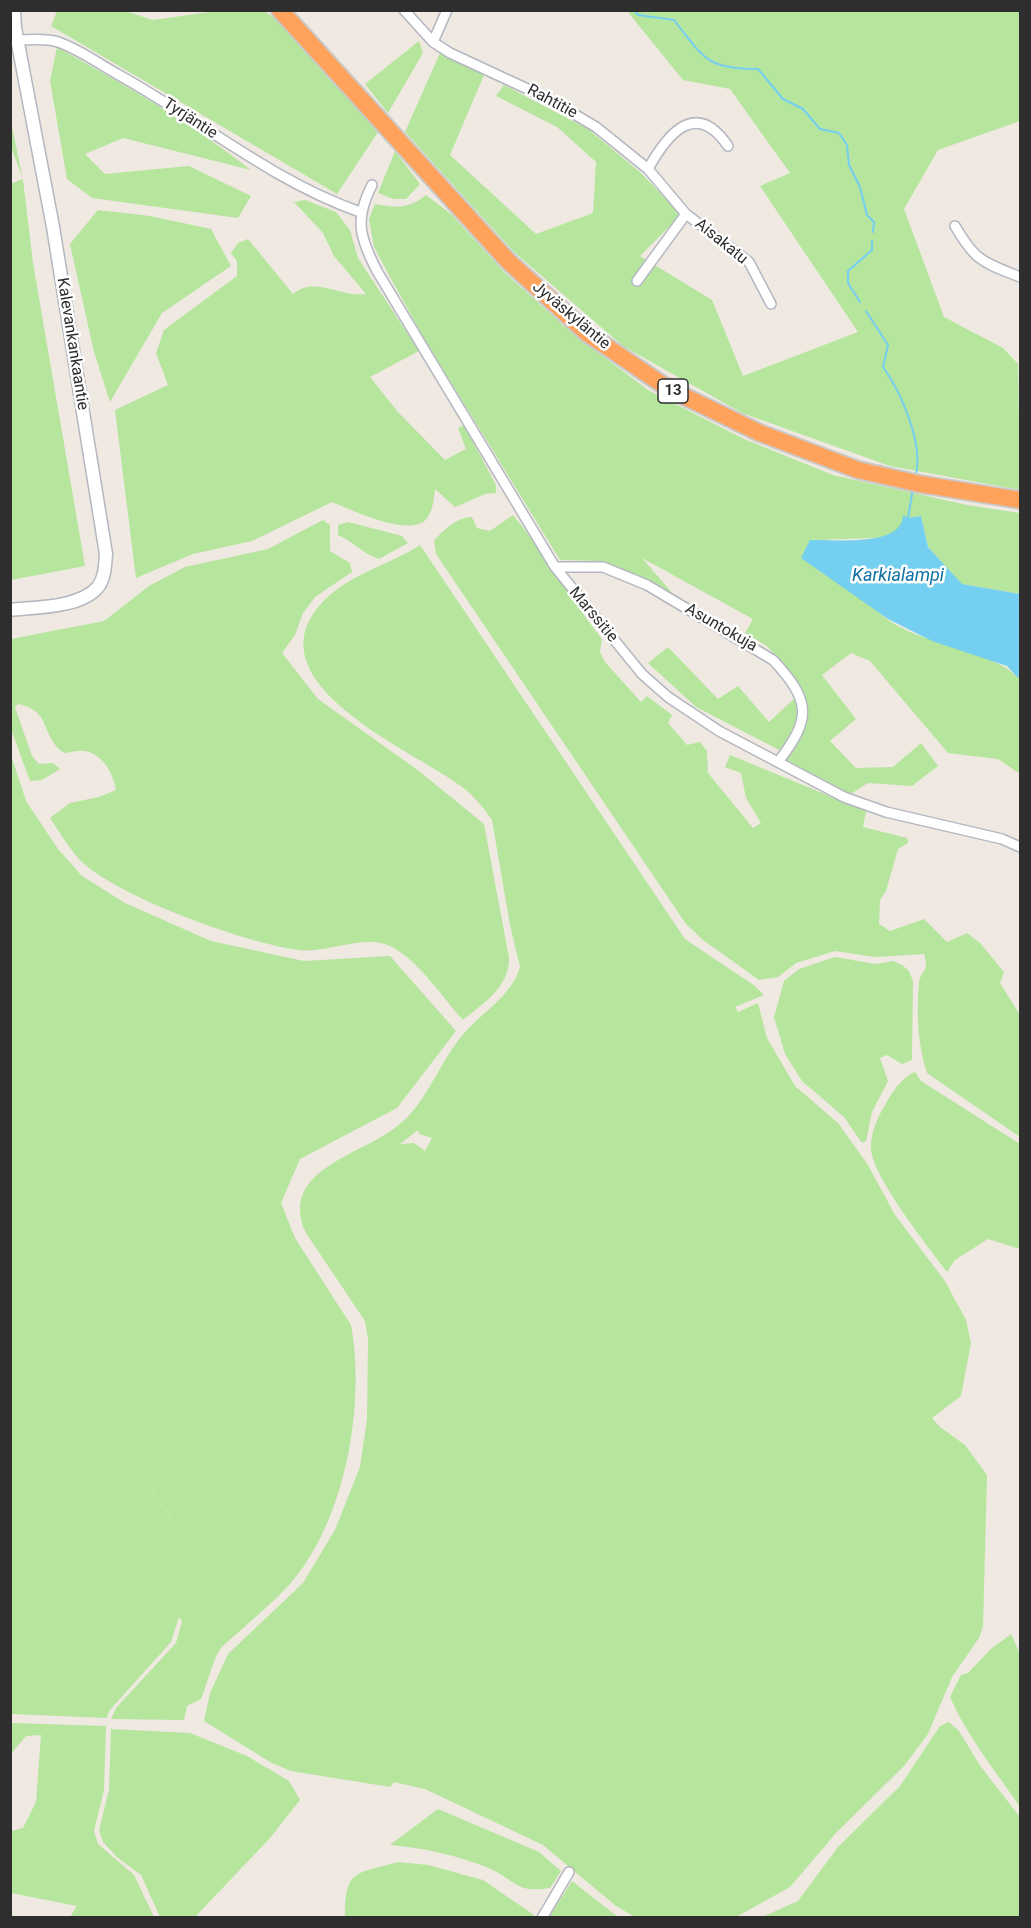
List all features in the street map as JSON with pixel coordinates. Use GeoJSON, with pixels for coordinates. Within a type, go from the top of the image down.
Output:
{"type":"FeatureCollection","features":[{"type":"Feature","properties":{"kind":"highway","name":"Jyväskyläntie"},"geometry":{"type":"LineString","coordinates":[[280,10],[516,268],[588,334],[669,389],[760,433],[858,470],[920,484],[1020,500]]}},
{"type":"Feature","properties":{"kind":"street","name":"Kalevankankaantie"},"geometry":{"type":"LineString","coordinates":[[10,610],[83,597],[97,587],[101,581],[106,554],[53,227],[17,40],[14,10]]}},
{"type":"Feature","properties":{"kind":"street","name":"Rahtitie"},"geometry":{"type":"LineString","coordinates":[[404,10],[433,42],[450,53],[597,127],[648,169],[686,214]]}},
{"type":"Feature","properties":{"kind":"street"},"geometry":{"type":"LineString","coordinates":[[433,42],[447,10]]}},
{"type":"Feature","properties":{"kind":"street","name":"Tyrjäntie"},"geometry":{"type":"LineString","coordinates":[[17,40],[57,42],[76,51],[138,86],[270,170],[329,201],[360,212]]}},
{"type":"Feature","properties":{"kind":"street"},"geometry":{"type":"LineString","coordinates":[[648,169],[671,134],[690,123],[706,123],[718,132],[728,146]]}},
{"type":"Feature","properties":{"kind":"street"},"geometry":{"type":"LineString","coordinates":[[360,212],[372,185]]}},
{"type":"Feature","properties":{"kind":"street","name":"Marssitie"},"geometry":{"type":"LineString","coordinates":[[360,212],[362,236],[377,271],[555,567],[642,674],[668,697],[719,731],[844,797],[865,805],[1002,839],[1020,847]]}},
{"type":"Feature","properties":{"kind":"street"},"geometry":{"type":"LineString","coordinates":[[637,281],[686,214]]}},
{"type":"Feature","properties":{"kind":"street","name":"Aisakatu"},"geometry":{"type":"LineString","coordinates":[[686,214],[748,262],[771,304]]}},
{"type":"Feature","properties":{"kind":"street"},"geometry":{"type":"LineString","coordinates":[[955,226],[969,251],[986,263],[1020,277]]}},
{"type":"Feature","properties":{"kind":"street","name":"Asuntokuja"},"geometry":{"type":"LineString","coordinates":[[555,567],[603,567],[646,585],[773,660],[788,676],[804,709],[802,725],[778,762]]}},
{"type":"Feature","properties":{"kind":"street"},"geometry":{"type":"LineString","coordinates":[[542,1917],[569,1872]]}},
{"type":"Feature","properties":{"kind":"green space"},"geometry":{"type":"Polygon","coordinates":[[[223,10],[263,11],[274,17],[378,132],[337,194],[51,26],[57,11],[125,11],[153,20],[223,10]]]}},
{"type":"Feature","properties":{"kind":"green space"},"geometry":{"type":"Polygon","coordinates":[[[627,11],[1020,11],[1020,121],[938,150],[904,209],[944,317],[1003,348],[1018,364],[1020,490],[890,466],[742,413],[623,346],[514,252],[405,132],[440,53],[484,75],[450,155],[536,234],[593,213],[596,162],[557,127],[496,96],[504,85],[588,129],[641,173],[681,215],[640,256],[712,300],[743,376],[858,332],[760,186],[790,173],[730,89],[683,80],[627,11]]]}},
{"type":"Feature","properties":{"kind":"green space"},"geometry":{"type":"Polygon","coordinates":[[[419,41],[423,53],[388,113],[365,84],[419,41]]]}},
{"type":"Feature","properties":{"kind":"green space"},"geometry":{"type":"Polygon","coordinates":[[[57,47],[181,120],[251,170],[123,138],[85,154],[105,174],[189,166],[251,196],[238,218],[92,198],[67,179],[50,81],[57,47]]]}},
{"type":"Feature","properties":{"kind":"green space"},"geometry":{"type":"Polygon","coordinates":[[[11,122],[23,178],[11,147],[11,122]]]}},
{"type":"Feature","properties":{"kind":"green space"},"geometry":{"type":"Polygon","coordinates":[[[395,151],[420,184],[406,199],[393,199],[378,193],[395,151]]]}},
{"type":"Feature","properties":{"kind":"green space"},"geometry":{"type":"Polygon","coordinates":[[[23,179],[33,263],[85,566],[11,580],[10,184],[23,179]]]}},
{"type":"Feature","properties":{"kind":"green space"},"geometry":{"type":"Polygon","coordinates":[[[426,195],[451,214],[506,274],[570,331],[648,390],[744,439],[833,475],[967,505],[1020,513],[1020,594],[962,584],[928,547],[921,516],[908,518],[895,533],[878,538],[810,540],[858,592],[887,619],[918,635],[991,660],[1020,677],[1020,774],[998,759],[948,753],[870,661],[851,653],[822,675],[856,719],[830,741],[856,768],[893,767],[921,743],[938,766],[912,786],[868,783],[849,795],[785,760],[807,724],[807,705],[790,673],[767,646],[745,633],[753,619],[642,558],[674,595],[648,580],[600,561],[560,560],[425,340],[374,247],[369,219],[375,204],[408,205],[426,195]]]}},
{"type":"Feature","properties":{"kind":"green space"},"geometry":{"type":"Polygon","coordinates":[[[305,200],[336,212],[350,230],[358,258],[419,351],[370,377],[397,411],[445,460],[466,449],[458,428],[464,425],[496,485],[496,493],[485,494],[455,507],[435,489],[428,517],[420,523],[409,525],[382,521],[332,502],[252,541],[193,554],[136,578],[115,410],[168,385],[156,353],[164,330],[237,276],[237,261],[231,253],[238,243],[248,239],[293,294],[301,289],[319,287],[347,293],[366,294],[334,256],[323,233],[294,202],[305,200]]]}},
{"type":"Feature","properties":{"kind":"green space"},"geometry":{"type":"Polygon","coordinates":[[[98,210],[150,216],[211,229],[231,266],[162,313],[110,402],[94,352],[70,244],[98,210]]]}},
{"type":"Feature","properties":{"kind":"green space"},"geometry":{"type":"Polygon","coordinates":[[[513,515],[602,639],[600,652],[605,662],[641,702],[647,696],[672,715],[668,723],[687,745],[700,742],[707,751],[708,773],[753,828],[761,823],[746,798],[741,773],[725,767],[730,755],[866,811],[863,827],[907,838],[908,843],[898,849],[886,891],[880,900],[879,924],[890,931],[924,919],[947,942],[967,933],[980,943],[1004,972],[1000,983],[1020,1015],[1020,1137],[927,1073],[918,1018],[919,984],[926,965],[924,954],[875,957],[835,951],[796,963],[778,977],[759,980],[703,940],[686,924],[436,554],[434,541],[446,528],[456,522],[472,517],[477,528],[490,531],[513,515]]]}},
{"type":"Feature","properties":{"kind":"green space"},"geometry":{"type":"Polygon","coordinates":[[[323,520],[330,525],[330,551],[350,563],[352,572],[315,597],[303,613],[295,635],[282,653],[318,699],[419,771],[484,824],[509,958],[508,969],[505,978],[494,993],[463,1020],[422,972],[394,948],[371,942],[311,950],[276,946],[183,916],[121,888],[96,873],[79,859],[50,818],[70,803],[99,797],[116,790],[110,771],[102,760],[90,753],[82,751],[64,753],[52,740],[37,712],[18,704],[15,707],[32,756],[39,764],[53,763],[60,769],[42,780],[30,781],[11,729],[11,639],[104,621],[149,586],[185,567],[268,549],[323,520]]]}},
{"type":"Feature","properties":{"kind":"green space"},"geometry":{"type":"Polygon","coordinates":[[[348,522],[402,536],[408,543],[379,559],[338,535],[338,525],[348,522]]]}},
{"type":"Feature","properties":{"kind":"green space"},"geometry":{"type":"Polygon","coordinates":[[[420,545],[685,939],[755,986],[764,995],[735,1007],[738,1012],[758,1003],[767,1038],[795,1086],[838,1123],[868,1165],[895,1215],[945,1281],[966,1320],[971,1343],[961,1396],[932,1418],[940,1427],[965,1445],[987,1475],[983,1627],[979,1638],[952,1677],[928,1734],[904,1766],[836,1833],[790,1887],[736,1917],[635,1917],[616,1906],[543,1845],[425,1789],[394,1782],[390,1787],[291,1771],[270,1762],[204,1721],[210,1693],[228,1654],[303,1583],[335,1530],[360,1467],[367,1419],[368,1339],[365,1321],[306,1233],[300,1212],[303,1194],[312,1180],[326,1168],[379,1138],[407,1118],[458,1041],[505,993],[520,967],[510,925],[492,820],[461,786],[348,713],[323,689],[307,663],[304,635],[319,606],[329,595],[341,586],[420,545]],[[418,1130],[400,1144],[414,1143],[425,1151],[432,1138],[419,1134],[418,1130]]]}},
{"type":"Feature","properties":{"kind":"green space"},"geometry":{"type":"Polygon","coordinates":[[[668,647],[718,699],[738,686],[769,722],[796,697],[796,719],[781,751],[696,707],[648,663],[668,647]]]}},
{"type":"Feature","properties":{"kind":"green space"},"geometry":{"type":"Polygon","coordinates":[[[11,755],[26,801],[58,849],[82,876],[125,903],[211,941],[304,961],[390,956],[456,1031],[397,1108],[300,1159],[281,1203],[295,1238],[351,1325],[355,1357],[356,1391],[347,1462],[337,1497],[308,1559],[289,1585],[221,1648],[201,1699],[187,1706],[184,1720],[111,1719],[116,1708],[176,1643],[182,1621],[179,1617],[171,1642],[109,1711],[107,1718],[11,1714],[11,755]],[[26,1299],[171,1519],[172,1520],[26,1299]]]}},
{"type":"Feature","properties":{"kind":"green space"},"geometry":{"type":"Polygon","coordinates":[[[835,957],[875,964],[893,961],[909,971],[913,981],[912,1060],[902,1064],[887,1055],[880,1058],[888,1081],[872,1112],[866,1141],[862,1143],[844,1117],[802,1081],[785,1054],[774,1017],[784,981],[799,969],[835,957]]]}},
{"type":"Feature","properties":{"kind":"green space"},"geometry":{"type":"Polygon","coordinates":[[[915,1072],[921,1081],[1020,1144],[1020,1249],[988,1239],[955,1260],[947,1272],[890,1193],[874,1160],[871,1148],[872,1136],[877,1120],[891,1095],[902,1081],[915,1072]]]}},
{"type":"Feature","properties":{"kind":"green space"},"geometry":{"type":"Polygon","coordinates":[[[1011,1634],[1020,1654],[1020,1807],[973,1740],[950,1697],[961,1675],[968,1673],[991,1649],[1011,1634]]]}},
{"type":"Feature","properties":{"kind":"green space"},"geometry":{"type":"Polygon","coordinates":[[[949,1722],[959,1731],[981,1767],[1020,1817],[1020,1917],[762,1917],[798,1901],[838,1847],[900,1786],[940,1726],[949,1722]]]}},
{"type":"Feature","properties":{"kind":"green space"},"geometry":{"type":"Polygon","coordinates":[[[11,1723],[106,1726],[104,1790],[94,1831],[98,1844],[134,1875],[154,1917],[70,1917],[77,1906],[11,1893],[11,1831],[23,1828],[36,1802],[41,1735],[26,1736],[11,1754],[11,1723]]]}},
{"type":"Feature","properties":{"kind":"green space"},"geometry":{"type":"Polygon","coordinates":[[[111,1729],[190,1733],[247,1756],[289,1781],[300,1800],[270,1838],[195,1917],[160,1917],[141,1875],[117,1857],[103,1842],[99,1830],[109,1790],[111,1729]]]}},
{"type":"Feature","properties":{"kind":"green space"},"geometry":{"type":"Polygon","coordinates":[[[438,1809],[539,1852],[561,1871],[550,1888],[529,1889],[486,1867],[463,1859],[427,1850],[390,1845],[438,1809]]]}},
{"type":"Feature","properties":{"kind":"green space"},"geometry":{"type":"Polygon","coordinates":[[[398,1862],[428,1865],[483,1880],[534,1915],[532,1918],[345,1917],[347,1890],[355,1876],[398,1862]]]}},
{"type":"Feature","properties":{"kind":"green space"},"geometry":{"type":"Polygon","coordinates":[[[572,1881],[618,1917],[549,1917],[572,1881]]]}},
{"type":"Feature","properties":{"kind":"water","name":"Karkialampi"},"geometry":{"type":"Polygon","coordinates":[[[903,515],[908,518],[921,516],[928,547],[962,584],[1020,594],[1020,677],[1017,677],[1007,666],[932,641],[888,619],[801,558],[810,540],[865,540],[880,537],[892,533],[900,526],[903,515]]]}},
{"type":"Feature","properties":{"kind":"waterway"},"geometry":{"type":"LineString","coordinates":[[634,10],[638,15],[674,20],[692,44],[716,64],[758,69],[783,99],[803,109],[820,129],[839,133],[847,145],[849,165],[860,187],[867,215],[874,222],[873,232]]}},
{"type":"Feature","properties":{"kind":"waterway"},"geometry":{"type":"LineString","coordinates":[[860,302],[848,283],[848,271],[872,250],[872,241]]}},
{"type":"Feature","properties":{"kind":"waterway"},"geometry":{"type":"LineString","coordinates":[[866,311],[888,345],[883,367],[897,390],[909,418],[916,447],[916,474]]}},
{"type":"Feature","properties":{"kind":"waterway"},"geometry":{"type":"LineString","coordinates":[[908,518],[913,488]]}}]}
